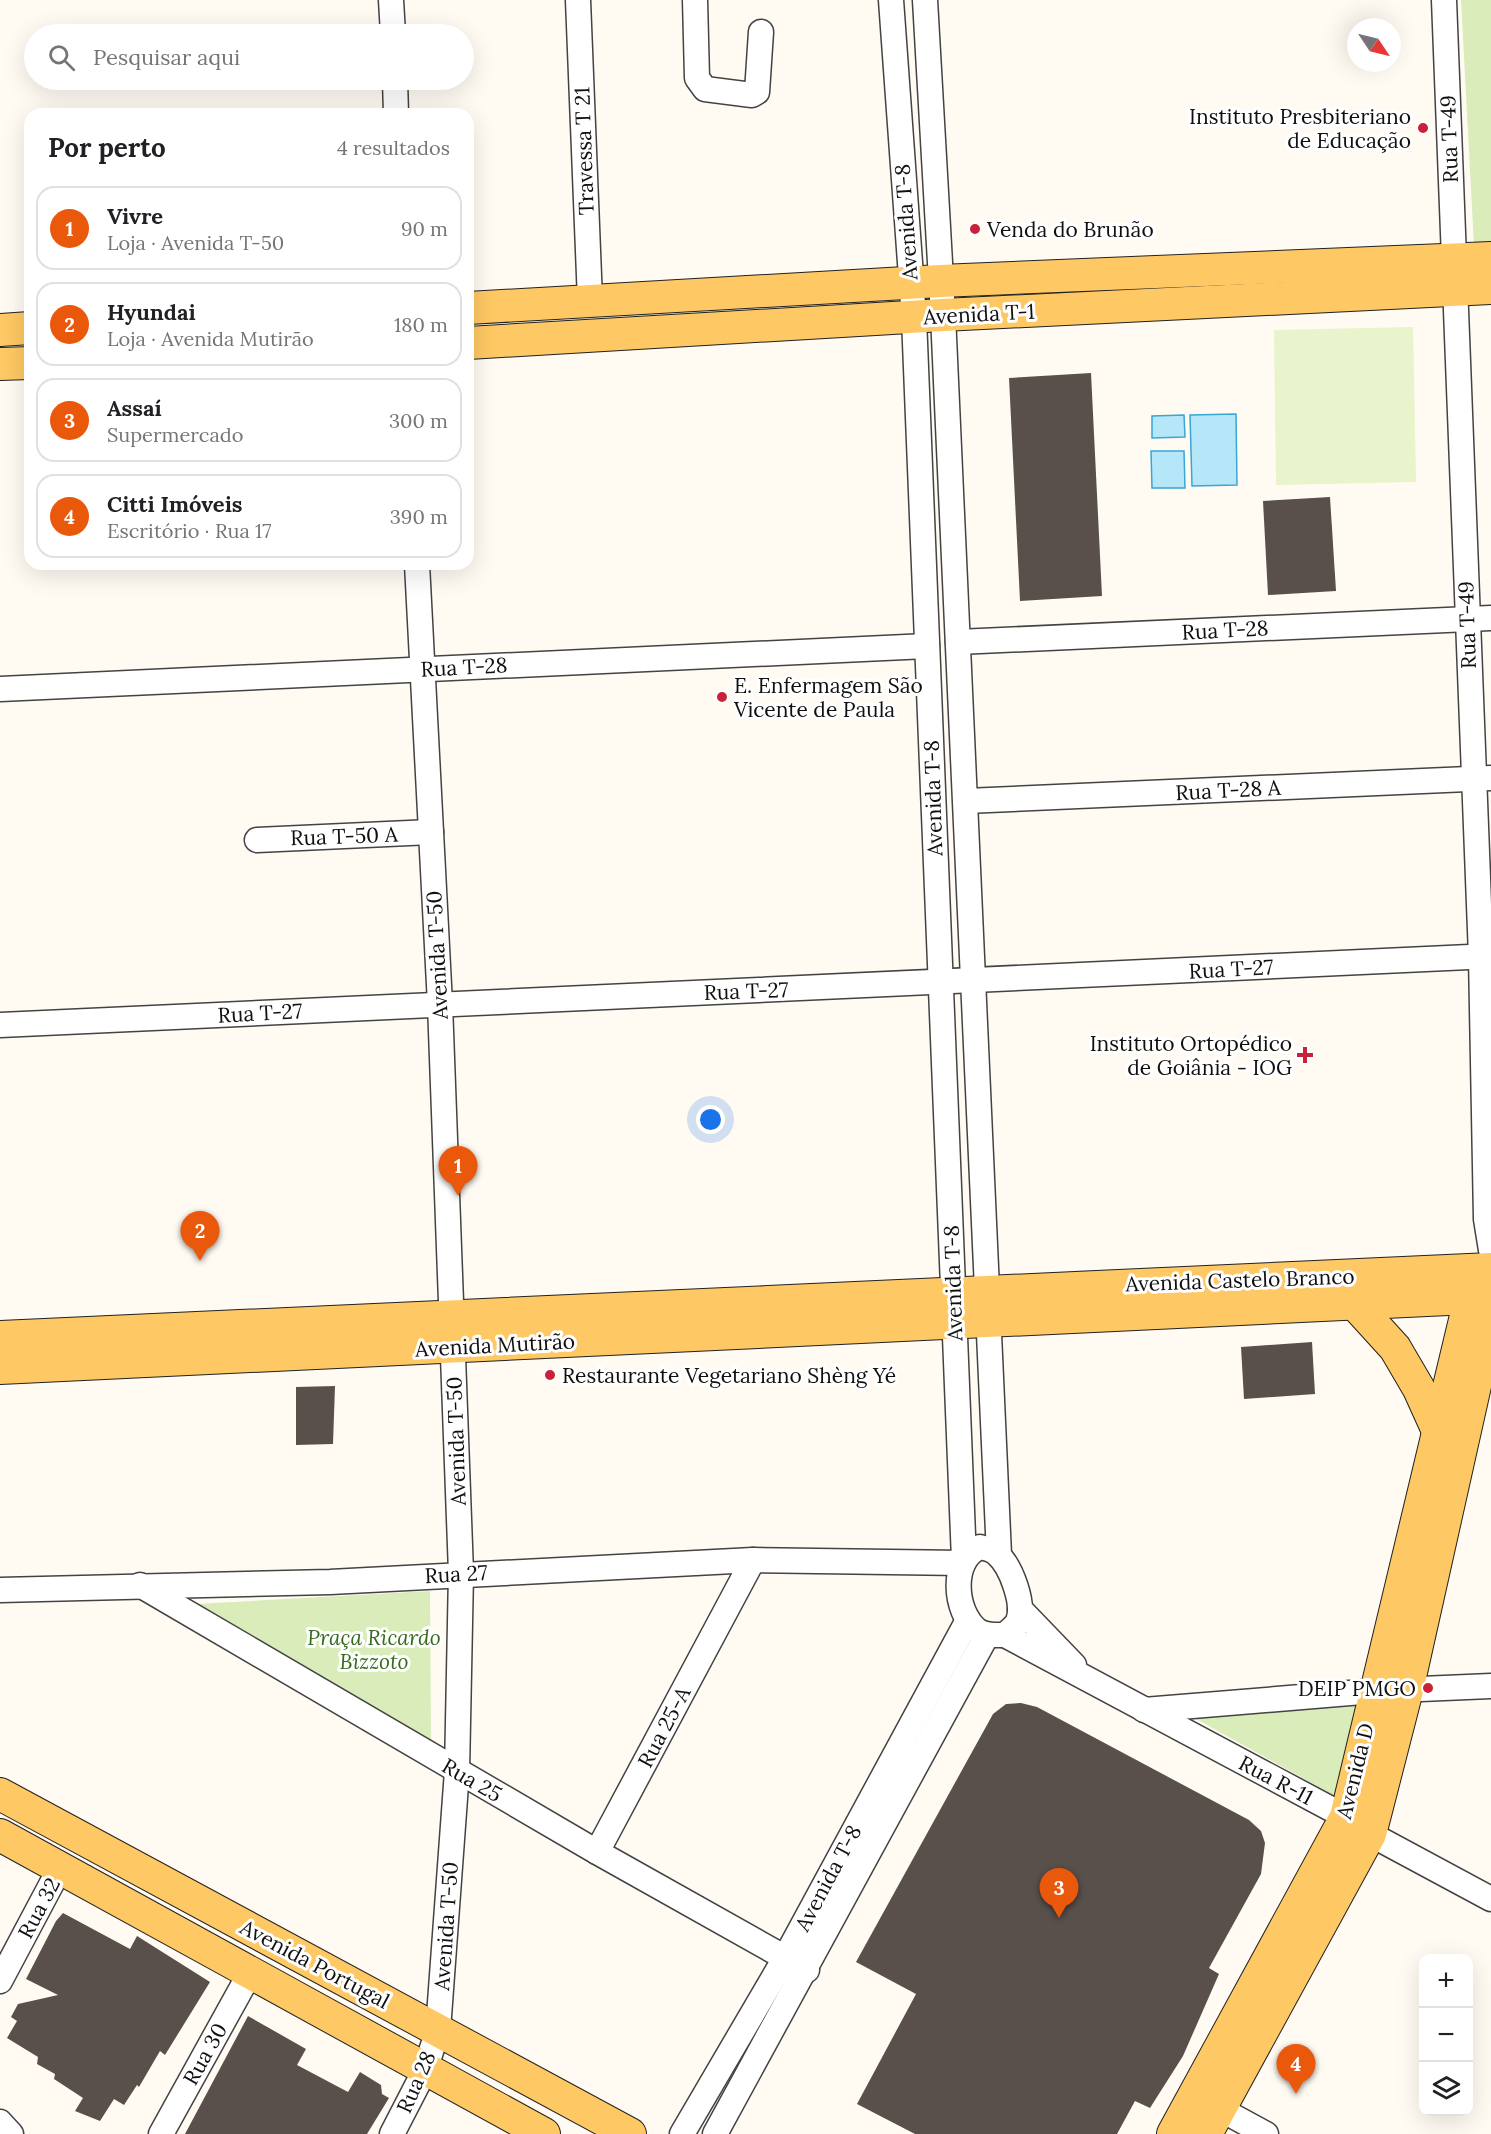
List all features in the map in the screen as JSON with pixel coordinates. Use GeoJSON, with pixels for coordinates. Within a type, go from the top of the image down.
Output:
{"type":"FeatureCollection","features":[{"type":"Feature","properties":{"kind":"main road","name":"Avenida T-1"},"geometry":{"type":"LineString","coordinates":[[474,308],[925,283],[1491,258]]}},
{"type":"Feature","properties":{"kind":"main road","name":"Avenida T-1"},"geometry":{"type":"LineString","coordinates":[[474,343],[928,316],[1491,288]]}},
{"type":"Feature","properties":{"kind":"main road"},"geometry":{"type":"LineString","coordinates":[[0,330],[24,328]]}},
{"type":"Feature","properties":{"kind":"main road"},"geometry":{"type":"LineString","coordinates":[[0,364],[24,363]]}},
{"type":"Feature","properties":{"kind":"main road","name":"Avenida Castelo Branco"},"geometry":{"type":"LineString","coordinates":[[989,1290],[1484,1283]]}},
{"type":"Feature","properties":{"kind":"main road","name":"Avenida Castelo Branco"},"geometry":{"type":"LineString","coordinates":[[990,1321],[1355,1304],[1484,1283]]}},
{"type":"Feature","properties":{"kind":"main road","name":"Avenida D"},"geometry":{"type":"LineString","coordinates":[[1173,2134],[1358,1826],[1374,1691],[1438,1431],[1484,1283]]}},
{"type":"Feature","properties":{"kind":"main road","name":"Avenida D"},"geometry":{"type":"LineString","coordinates":[[1213,2121],[1358,1826],[1407,1690],[1484,1283]]}},
{"type":"Feature","properties":{"kind":"main road","name":"Avenida Mutirão"},"geometry":{"type":"LineString","coordinates":[[0,1337],[989,1290]]}},
{"type":"Feature","properties":{"kind":"main road"},"geometry":{"type":"LineString","coordinates":[[1355,1304],[1395,1348],[1419,1389],[1438,1431]]}},
{"type":"Feature","properties":{"kind":"main road","name":"Avenida Mutirão"},"geometry":{"type":"LineString","coordinates":[[0,1368],[990,1321]]}},
{"type":"Feature","properties":{"kind":"main road","name":"Avenida Portugal"},"geometry":{"type":"LineString","coordinates":[[0,1794],[630,2134]]}},
{"type":"Feature","properties":{"kind":"main road","name":"Avenida Portugal"},"geometry":{"type":"LineString","coordinates":[[0,1835],[544,2134]]}},
{"type":"Feature","properties":{"kind":"street"},"geometry":{"type":"LineString","coordinates":[[391,0],[392,24]]}},
{"type":"Feature","properties":{"kind":"street","name":"Travessa T 21"},"geometry":{"type":"LineString","coordinates":[[578,0],[590,301]]}},
{"type":"Feature","properties":{"kind":"street"},"geometry":{"type":"LineString","coordinates":[[695,0],[697,78],[705,89],[752,96],[757,92],[761,32]]}},
{"type":"Feature","properties":{"kind":"street","name":"Avenida T-8"},"geometry":{"type":"LineString","coordinates":[[891,0],[925,283],[958,642],[989,1290],[999,1556]]}},
{"type":"Feature","properties":{"kind":"street","name":"Avenida T-8"},"geometry":{"type":"LineString","coordinates":[[925,0],[925,283]]}},
{"type":"Feature","properties":{"kind":"street","name":"Rua T-49"},"geometry":{"type":"LineString","coordinates":[[1444,0],[1466,620],[1482,778],[1486,956],[1484,1283]]}},
{"type":"Feature","properties":{"kind":"street"},"geometry":{"type":"LineString","coordinates":[[395,90],[396,108]]}},
{"type":"Feature","properties":{"kind":"street","name":"Avenida T-8"},"geometry":{"type":"LineString","coordinates":[[928,316],[927,646],[963,1561]]}},
{"type":"Feature","properties":{"kind":"street","name":"Avenida T-50"},"geometry":{"type":"LineString","coordinates":[[417,570],[440,1004],[461,1573],[457,1771],[438,2030]]}},
{"type":"Feature","properties":{"kind":"street","name":"Rua T-28"},"geometry":{"type":"LineString","coordinates":[[958,642],[1491,618]]}},
{"type":"Feature","properties":{"kind":"street","name":"Rua T-28"},"geometry":{"type":"LineString","coordinates":[[0,689],[927,646]]}},
{"type":"Feature","properties":{"kind":"street","name":"Rua T-28 A"},"geometry":{"type":"LineString","coordinates":[[966,801],[1482,778]]}},
{"type":"Feature","properties":{"kind":"street","name":"Rua T-50 A"},"geometry":{"type":"LineString","coordinates":[[257,840],[431,832]]}},
{"type":"Feature","properties":{"kind":"street","name":"Rua T-27"},"geometry":{"type":"LineString","coordinates":[[0,1025],[1486,956]]}},
{"type":"Feature","properties":{"kind":"street"},"geometry":{"type":"LineString","coordinates":[[980,1548],[990,1549],[999,1556],[1010,1573],[1020,1609],[1018,1622],[996,1635],[978,1630],[968,1620],[959,1591],[963,1561],[971,1551],[980,1548]]}},
{"type":"Feature","properties":{"kind":"street","name":"Rua 27"},"geometry":{"type":"LineString","coordinates":[[0,1590],[140,1584],[330,1582],[461,1573],[753,1560],[963,1561]]}},
{"type":"Feature","properties":{"kind":"street","name":"Rua 25-A"},"geometry":{"type":"LineString","coordinates":[[597,1852],[753,1560]]}},
{"type":"Feature","properties":{"kind":"street"},"geometry":{"type":"LineString","coordinates":[[722,1561],[731,1601]]}},
{"type":"Feature","properties":{"kind":"street"},"geometry":{"type":"LineString","coordinates":[[911,1562],[959,1591]]}},
{"type":"Feature","properties":{"kind":"street","name":"Rua 25"},"geometry":{"type":"LineString","coordinates":[[140,1584],[457,1771],[807,1970]]}},
{"type":"Feature","properties":{"kind":"street","name":"Rua R-11"},"geometry":{"type":"LineString","coordinates":[[1020,1609],[1090,1682]]}},
{"type":"Feature","properties":{"kind":"street","name":"Avenida T-8"},"geometry":{"type":"LineString","coordinates":[[682,2134],[785,1958],[968,1620]]}},
{"type":"Feature","properties":{"kind":"street","name":"Avenida T-8"},"geometry":{"type":"LineString","coordinates":[[715,2134],[996,1635]]}},
{"type":"Feature","properties":{"kind":"street","name":"Rua R-11"},"geometry":{"type":"LineString","coordinates":[[996,1635],[1144,1710],[1491,1899]]}},
{"type":"Feature","properties":{"kind":"street"},"geometry":{"type":"LineString","coordinates":[[1144,1710],[1374,1691],[1491,1686]]}},
{"type":"Feature","properties":{"kind":"street","name":"Rua 32"},"geometry":{"type":"LineString","coordinates":[[0,1981],[60,1868]]}},
{"type":"Feature","properties":{"kind":"street","name":"Rua 30"},"geometry":{"type":"LineString","coordinates":[[161,2134],[250,1973]]}},
{"type":"Feature","properties":{"kind":"street","name":"Rua 28"},"geometry":{"type":"LineString","coordinates":[[392,2134],[425,2070],[438,2030]]}},
{"type":"Feature","properties":{"kind":"street"},"geometry":{"type":"LineString","coordinates":[[1213,2121],[1266,2134]]}},
{"type":"Feature","properties":{"kind":"street"},"geometry":{"type":"LineString","coordinates":[[0,2122],[11,2134]]}},
{"type":"Feature","properties":{"kind":"green space"},"geometry":{"type":"Polygon","coordinates":[[[1461,0],[1491,0],[1491,245],[1474,246],[1461,0]]]}},
{"type":"Feature","properties":{"kind":"green space"},"geometry":{"type":"Polygon","coordinates":[[[1413,327],[1416,482],[1276,485],[1274,330],[1413,327]]]}},
{"type":"Feature","properties":{"kind":"green space","name":"Praça Ricardo Bizzoto"},"geometry":{"type":"Polygon","coordinates":[[[430,1591],[431,1743],[179,1605],[430,1591]]]}},
{"type":"Feature","properties":{"kind":"green space"},"geometry":{"type":"Polygon","coordinates":[[[1364,1698],[1337,1797],[1189,1715],[1364,1698]]]}},
{"type":"Feature","properties":{"kind":"water"},"geometry":{"type":"Polygon","coordinates":[[[1236,414],[1237,485],[1192,486],[1190,415],[1236,414]]]}},
{"type":"Feature","properties":{"kind":"water"},"geometry":{"type":"Polygon","coordinates":[[[1184,415],[1185,437],[1152,438],[1152,416],[1184,415]]]}},
{"type":"Feature","properties":{"kind":"water"},"geometry":{"type":"Polygon","coordinates":[[[1151,451],[1184,451],[1185,488],[1152,488],[1151,451]]]}},
{"type":"Feature","properties":{"kind":"building"},"geometry":{"type":"Polygon","coordinates":[[[1091,373],[1102,596],[1020,601],[1009,378],[1091,373]]]}},
{"type":"Feature","properties":{"kind":"building"},"geometry":{"type":"Polygon","coordinates":[[[1330,497],[1336,591],[1268,595],[1263,501],[1330,497]]]}},
{"type":"Feature","properties":{"kind":"building"},"geometry":{"type":"Polygon","coordinates":[[[1312,1342],[1315,1394],[1244,1399],[1241,1347],[1312,1342]]]}},
{"type":"Feature","properties":{"kind":"building"},"geometry":{"type":"Polygon","coordinates":[[[335,1386],[333,1444],[296,1445],[296,1387],[335,1386]]]}},
{"type":"Feature","properties":{"kind":"building"},"geometry":{"type":"Polygon","coordinates":[[[1021,1703],[1037,1707],[1249,1820],[1261,1831],[1265,1843],[1261,1874],[1209,1968],[1219,1974],[1183,2056],[1150,2108],[1135,2101],[1117,2134],[915,2134],[857,2104],[916,1994],[856,1962],[993,1714],[1006,1704],[1021,1703]]]}},
{"type":"Feature","properties":{"kind":"building"},"geometry":{"type":"Polygon","coordinates":[[[63,1913],[130,1949],[137,1936],[210,1982],[165,2055],[160,2051],[139,2087],[137,2085],[124,2105],[114,2099],[100,2121],[75,2111],[83,2098],[54,2079],[55,2074],[37,2064],[38,2057],[7,2038],[17,2021],[11,2017],[18,2004],[58,1995],[26,1979],[56,1921],[63,1913]]]}},
{"type":"Feature","properties":{"kind":"building"},"geometry":{"type":"Polygon","coordinates":[[[248,2016],[306,2049],[297,2065],[348,2092],[360,2072],[381,2085],[382,2094],[389,2098],[367,2134],[185,2134],[248,2016]]]}},
{"type":"Feature","properties":{"kind":"place","name":"Instituto Presbiteriano de Educação"},"geometry":{"type":"Point","coordinates":[1423,128]}},
{"type":"Feature","properties":{"kind":"place","name":"Venda do Brunão"},"geometry":{"type":"Point","coordinates":[975,229]}},
{"type":"Feature","properties":{"kind":"place","name":"E. Enfermagem São Vicente de Paula"},"geometry":{"type":"Point","coordinates":[722,697]}},
{"type":"Feature","properties":{"kind":"place","name":"Instituto Ortopédico de Goiânia - IOG"},"geometry":{"type":"Point","coordinates":[1305,1055]}},
{"type":"Feature","properties":{"kind":"place","name":"Vivre"},"geometry":{"type":"Point","coordinates":[458,1196]}},
{"type":"Feature","properties":{"kind":"place","name":"Hyundai"},"geometry":{"type":"Point","coordinates":[200,1261]}},
{"type":"Feature","properties":{"kind":"place","name":"Restaurante Vegetariano Shèng Yé"},"geometry":{"type":"Point","coordinates":[550,1375]}},
{"type":"Feature","properties":{"kind":"place","name":"DEIP PMGO"},"geometry":{"type":"Point","coordinates":[1428,1688]}},
{"type":"Feature","properties":{"kind":"place","name":"Assaí"},"geometry":{"type":"Point","coordinates":[1059,1918]}},
{"type":"Feature","properties":{"kind":"place","name":"Citti Imóveis"},"geometry":{"type":"Point","coordinates":[1296,2094]}}]}
